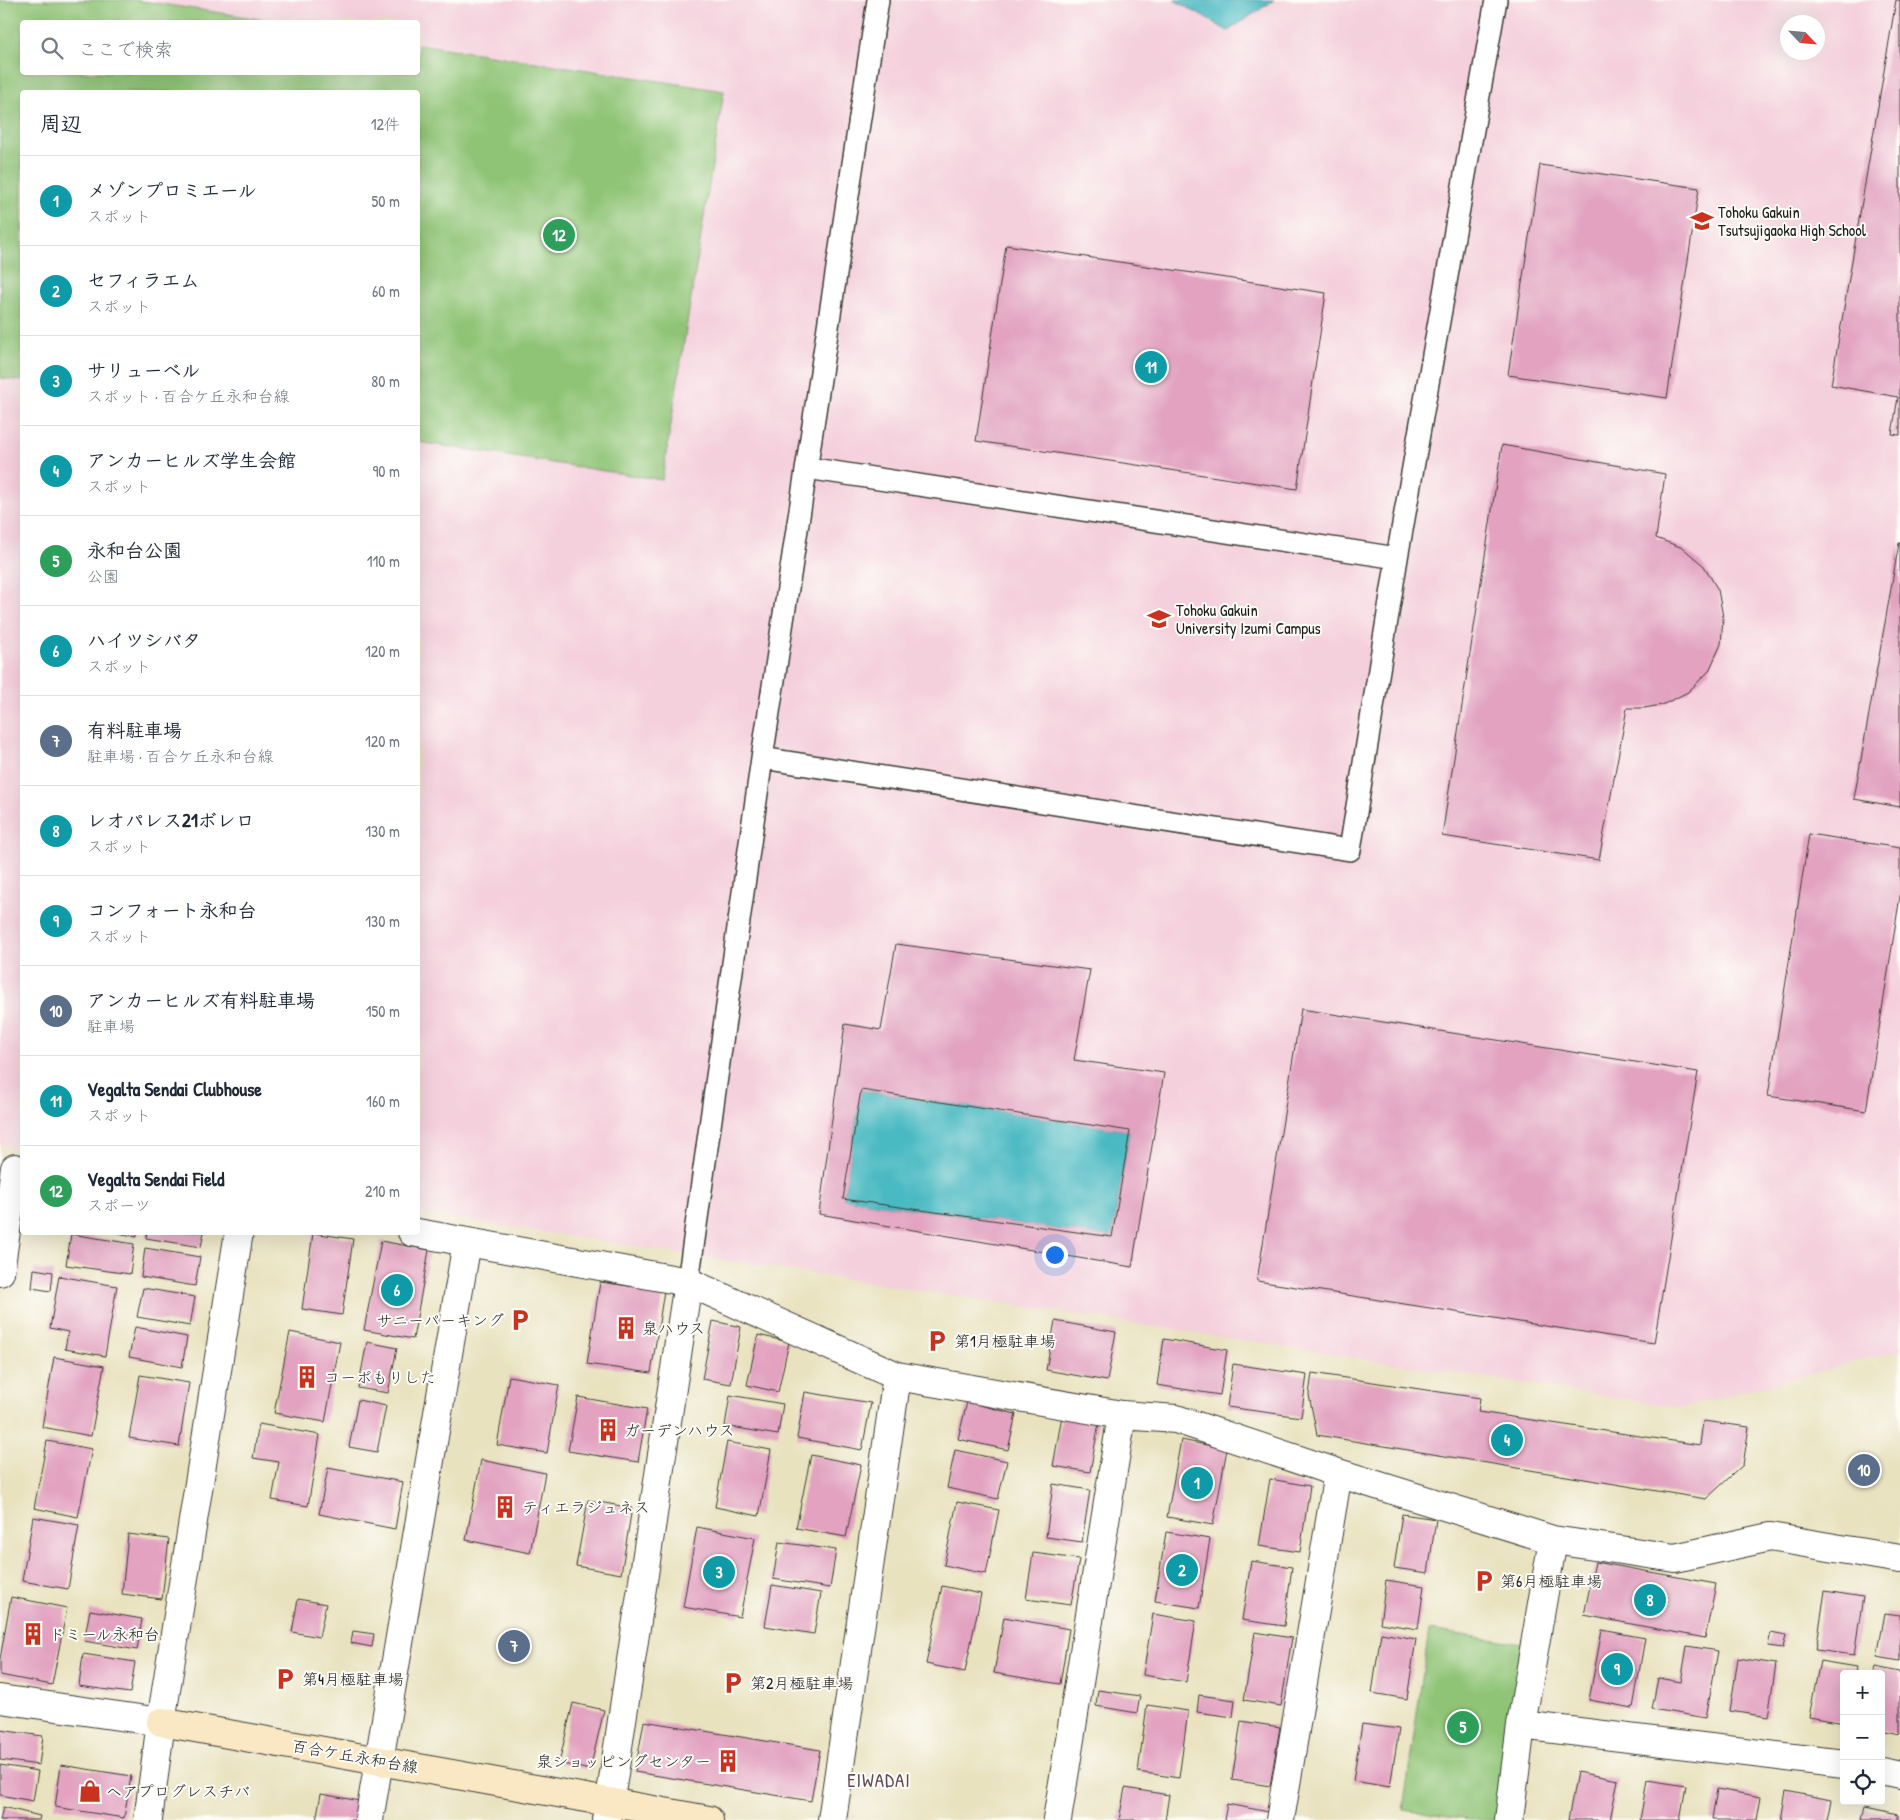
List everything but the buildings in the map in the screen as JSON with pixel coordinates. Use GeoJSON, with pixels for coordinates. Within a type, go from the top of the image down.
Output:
{"type":"FeatureCollection","features":[{"type":"Feature","properties":{"kind":"street"},"geometry":{"type":"LineString","coordinates":[[0,1272],[12,1168]]}},
{"type":"Feature","properties":{"kind":"street"},"geometry":{"type":"LineString","coordinates":[[420,1233],[688,1282],[897,1376],[1122,1415],[1176,1419],[1338,1473],[1553,1540],[1675,1558],[1770,1537],[1900,1559]]}},
{"type":"Feature","properties":{"kind":"street"},"geometry":{"type":"LineString","coordinates":[[148,1820],[161,1722],[239,1235]]}},
{"type":"Feature","properties":{"kind":"street"},"geometry":{"type":"LineString","coordinates":[[369,1820],[467,1242]]}},
{"type":"Feature","properties":{"kind":"street"},"geometry":{"type":"LineString","coordinates":[[608,1811],[688,1282]]}},
{"type":"Feature","properties":{"kind":"street"},"geometry":{"type":"LineString","coordinates":[[832,1820],[897,1376]]}},
{"type":"Feature","properties":{"kind":"street"},"geometry":{"type":"LineString","coordinates":[[1057,1820],[1122,1415]]}},
{"type":"Feature","properties":{"kind":"street"},"geometry":{"type":"LineString","coordinates":[[1280,1820],[1338,1473]]}},
{"type":"Feature","properties":{"kind":"street"},"geometry":{"type":"LineString","coordinates":[[1510,1820],[1521,1725],[1553,1540]]}},
{"type":"Feature","properties":{"kind":"street","name":"百合ケ丘永和台線"},"geometry":{"type":"LineString","coordinates":[[0,1699],[161,1722],[378,1760],[608,1811],[709,1820]]}},
{"type":"Feature","properties":{"kind":"street"},"geometry":{"type":"LineString","coordinates":[[1521,1725],[1840,1764]]}},
{"type":"Feature","properties":{"kind":"street"},"geometry":{"type":"LineString","coordinates":[[1885,1772],[1900,1775]]}},
{"type":"Feature","properties":{"kind":"lane"},"geometry":{"type":"LineString","coordinates":[[688,1282],[762,758],[878,0]]}},
{"type":"Feature","properties":{"kind":"lane"},"geometry":{"type":"LineString","coordinates":[[762,758],[1350,850],[1397,558],[1496,0]]}},
{"type":"Feature","properties":{"kind":"lane"},"geometry":{"type":"LineString","coordinates":[[807,468],[1397,558]]}},
{"type":"Feature","properties":{"kind":"shaded area","name":"Tohoku Gakuin University Izumi Campus"},"geometry":{"type":"Polygon","coordinates":[[[0,0],[1900,0],[1900,1350],[1681,1408],[420,1213],[420,90],[20,90],[20,1148],[0,1145],[0,0]]]}},
{"type":"Feature","properties":{"kind":"green space"},"geometry":{"type":"Polygon","coordinates":[[[0,0],[135,0],[267,20],[20,20],[20,75],[420,75],[420,44],[724,91],[662,480],[420,442],[420,90],[20,90],[20,381],[0,378],[0,0]]]}},
{"type":"Feature","properties":{"kind":"green space"},"geometry":{"type":"Polygon","coordinates":[[[1429,1630],[1522,1644],[1497,1820],[1469,1820],[1403,1810],[1429,1630]]]}},
{"type":"Feature","properties":{"kind":"water"},"geometry":{"type":"Polygon","coordinates":[[[1174,0],[1274,0],[1228,31],[1174,0]]]}},
{"type":"Feature","properties":{"kind":"water"},"geometry":{"type":"Polygon","coordinates":[[[861,1090],[1130,1131],[1112,1237],[843,1199],[861,1090]]]}},
{"type":"Feature","properties":{"kind":"place","name":"Tohoku Gakuin Tsutsujigaoka High School"},"geometry":{"type":"Point","coordinates":[1702,221]}},
{"type":"Feature","properties":{"kind":"place","name":"Vegalta Sendai Field"},"geometry":{"type":"Point","coordinates":[559,235]}},
{"type":"Feature","properties":{"kind":"place","name":"Vegalta Sendai Clubhouse"},"geometry":{"type":"Point","coordinates":[1151,367]}},
{"type":"Feature","properties":{"kind":"place","name":"Tohoku Gakuin University Izumi Campus"},"geometry":{"type":"Point","coordinates":[1159,619]}},
{"type":"Feature","properties":{"kind":"place","name":"ハイツシバタ"},"geometry":{"type":"Point","coordinates":[397,1290]}},
{"type":"Feature","properties":{"kind":"place","name":"サニーパーキング"},"geometry":{"type":"Point","coordinates":[520,1320]}},
{"type":"Feature","properties":{"kind":"place","name":"泉ハウス"},"geometry":{"type":"Point","coordinates":[626,1328]}},
{"type":"Feature","properties":{"kind":"place","name":"第1月極駐車場"},"geometry":{"type":"Point","coordinates":[937,1341]}},
{"type":"Feature","properties":{"kind":"place","name":"コーポもりした"},"geometry":{"type":"Point","coordinates":[307,1377]}},
{"type":"Feature","properties":{"kind":"place","name":"ガーデンハウス"},"geometry":{"type":"Point","coordinates":[608,1430]}},
{"type":"Feature","properties":{"kind":"place","name":"アンカーヒルズ学生会館"},"geometry":{"type":"Point","coordinates":[1507,1440]}},
{"type":"Feature","properties":{"kind":"place","name":"アンカーヒルズ有料駐車場"},"geometry":{"type":"Point","coordinates":[1864,1470]}},
{"type":"Feature","properties":{"kind":"place","name":"メゾンプロミエール"},"geometry":{"type":"Point","coordinates":[1197,1483]}},
{"type":"Feature","properties":{"kind":"place","name":"ティエラジュネス"},"geometry":{"type":"Point","coordinates":[505,1507]}},
{"type":"Feature","properties":{"kind":"place","name":"セフィラエム"},"geometry":{"type":"Point","coordinates":[1182,1570]}},
{"type":"Feature","properties":{"kind":"place","name":"サリューベル"},"geometry":{"type":"Point","coordinates":[719,1572]}},
{"type":"Feature","properties":{"kind":"place","name":"第6月極駐車場"},"geometry":{"type":"Point","coordinates":[1484,1581]}},
{"type":"Feature","properties":{"kind":"place","name":"レオパレス21ボレロ"},"geometry":{"type":"Point","coordinates":[1650,1600]}},
{"type":"Feature","properties":{"kind":"place","name":"ドミール永和台"},"geometry":{"type":"Point","coordinates":[33,1634]}},
{"type":"Feature","properties":{"kind":"place","name":"有料駐車場"},"geometry":{"type":"Point","coordinates":[514,1646]}},
{"type":"Feature","properties":{"kind":"place","name":"コンフォート永和台"},"geometry":{"type":"Point","coordinates":[1617,1669]}},
{"type":"Feature","properties":{"kind":"place","name":"第4月極駐車場"},"geometry":{"type":"Point","coordinates":[285,1679]}},
{"type":"Feature","properties":{"kind":"place","name":"第2月極駐車場"},"geometry":{"type":"Point","coordinates":[733,1683]}},
{"type":"Feature","properties":{"kind":"place","name":"永和台公園"},"geometry":{"type":"Point","coordinates":[1463,1727]}},
{"type":"Feature","properties":{"kind":"place","name":"泉ショッピングセンター"},"geometry":{"type":"Point","coordinates":[728,1761]}},
{"type":"Feature","properties":{"kind":"place","name":"ヘアプログレスチバ"},"geometry":{"type":"Point","coordinates":[90,1791]}},
{"type":"Feature","properties":{"kind":"district","name":"EIWADAI"},"geometry":{"type":"Point","coordinates":[879,1780]}}]}
